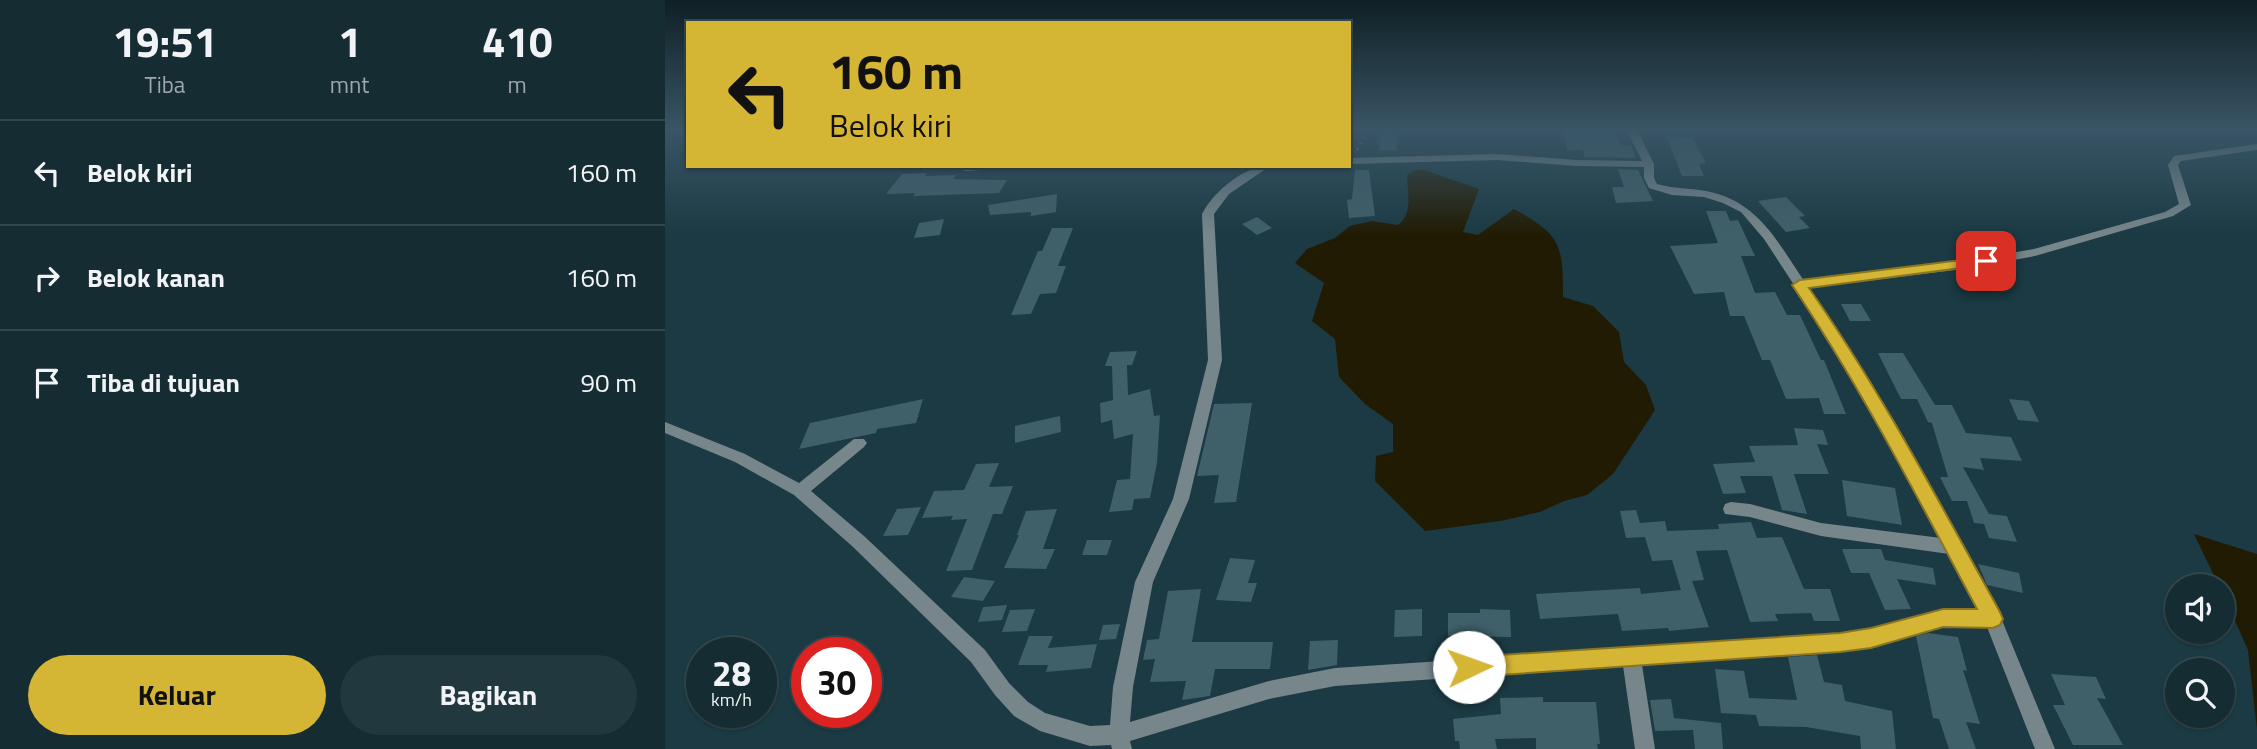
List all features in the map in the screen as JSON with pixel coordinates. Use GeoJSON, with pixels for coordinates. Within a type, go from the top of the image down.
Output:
{"type":"FeatureCollection","features":[{"type":"Feature","properties":{"kind":"street"},"geometry":{"type":"LineString","coordinates":[[1649,165],[1649,178],[1658,189],[1705,194],[1745,210],[1768,237],[1842,347],[1886,421],[1993,619],[2045,749]]}},
{"type":"Feature","properties":{"kind":"street"},"geometry":{"type":"LineString","coordinates":[[1800,285],[2000,259],[2081,240],[2169,214],[2185,205],[2173,165]]}},
{"type":"Feature","properties":{"kind":"street"},"geometry":{"type":"LineString","coordinates":[[966,169],[977,168]]}},
{"type":"Feature","properties":{"kind":"street"},"geometry":{"type":"LineString","coordinates":[[1121,742],[1123,687],[1144,582],[1181,499],[1215,360],[1209,214],[1212,203],[1220,194],[1262,168]]}},
{"type":"Feature","properties":{"kind":"street"},"geometry":{"type":"LineString","coordinates":[[665,427],[740,458],[800,492],[858,541],[978,656],[1002,689],[1021,709],[1040,721],[1067,731],[1121,742],[1269,690],[1335,677],[1389,671],[1840,643],[1871,638],[1943,618],[1993,619]]}},
{"type":"Feature","properties":{"kind":"street"},"geometry":{"type":"LineString","coordinates":[[800,492],[859,443]]}},
{"type":"Feature","properties":{"kind":"street"},"geometry":{"type":"LineString","coordinates":[[1731,509],[1758,511],[1784,521],[1819,529],[1952,547]]}},
{"type":"Feature","properties":{"kind":"street"},"geometry":{"type":"LineString","coordinates":[[1631,657],[1645,749]]}},
{"type":"Feature","properties":{"kind":"shaded area"},"geometry":{"type":"Polygon","coordinates":[[[1414,170],[1424,170],[1479,189],[1463,232],[1478,235],[1514,209],[1541,226],[1550,234],[1560,253],[1563,297],[1593,306],[1619,332],[1624,362],[1646,385],[1655,410],[1613,474],[1587,495],[1564,501],[1540,512],[1500,521],[1425,531],[1375,481],[1376,456],[1393,452],[1393,424],[1365,404],[1339,377],[1335,339],[1312,321],[1324,283],[1295,263],[1307,249],[1335,238],[1350,226],[1372,221],[1398,225],[1408,208],[1407,175],[1414,170]]]}},
{"type":"Feature","properties":{"kind":"shaded area"},"geometry":{"type":"Polygon","coordinates":[[[2194,534],[2257,554],[2257,729],[2248,650],[2235,621],[2235,574],[2213,574],[2194,534]]]}},
{"type":"Feature","properties":{"kind":"building"},"geometry":{"type":"Polygon","coordinates":[[[1678,165],[1699,165],[1704,176],[1682,176],[1678,165]]]}},
{"type":"Feature","properties":{"kind":"building"},"geometry":{"type":"Polygon","coordinates":[[[1618,169],[1638,170],[1653,201],[1616,203],[1612,187],[1624,187],[1618,169]]]}},
{"type":"Feature","properties":{"kind":"building"},"geometry":{"type":"Polygon","coordinates":[[[1355,170],[1369,170],[1375,216],[1349,218],[1347,200],[1352,199],[1355,170]]]}},
{"type":"Feature","properties":{"kind":"building"},"geometry":{"type":"Polygon","coordinates":[[[927,173],[925,176],[956,175],[953,179],[1007,180],[999,193],[913,196],[915,193],[886,194],[902,174],[927,173]]]}},
{"type":"Feature","properties":{"kind":"building"},"geometry":{"type":"Polygon","coordinates":[[[1057,194],[1056,212],[1031,216],[1031,212],[990,215],[988,205],[1057,194]]]}},
{"type":"Feature","properties":{"kind":"building"},"geometry":{"type":"Polygon","coordinates":[[[1786,197],[1805,216],[1799,217],[1810,228],[1786,232],[1758,201],[1786,197]]]}},
{"type":"Feature","properties":{"kind":"building"},"geometry":{"type":"Polygon","coordinates":[[[1706,211],[1726,211],[1730,221],[1738,220],[1755,256],[1741,256],[1755,293],[1775,292],[1787,315],[1800,315],[1821,360],[1824,360],[1846,414],[1824,414],[1819,398],[1786,399],[1770,360],[1762,360],[1744,316],[1730,316],[1724,292],[1694,294],[1670,246],[1718,243],[1706,211]]]}},
{"type":"Feature","properties":{"kind":"building"},"geometry":{"type":"Polygon","coordinates":[[[1257,217],[1272,228],[1257,235],[1242,224],[1257,217]]]}},
{"type":"Feature","properties":{"kind":"building"},"geometry":{"type":"Polygon","coordinates":[[[944,219],[940,235],[914,238],[919,223],[944,219]]]}},
{"type":"Feature","properties":{"kind":"building"},"geometry":{"type":"Polygon","coordinates":[[[1052,228],[1073,228],[1058,266],[1066,266],[1056,293],[1040,294],[1031,314],[1011,315],[1038,251],[1042,251],[1052,228]]]}},
{"type":"Feature","properties":{"kind":"building"},"geometry":{"type":"Polygon","coordinates":[[[1841,304],[1861,304],[1871,321],[1850,321],[1841,304]]]}},
{"type":"Feature","properties":{"kind":"building"},"geometry":{"type":"Polygon","coordinates":[[[1137,351],[1132,365],[1127,365],[1128,395],[1150,389],[1154,416],[1160,415],[1157,463],[1150,498],[1134,499],[1132,510],[1109,512],[1117,480],[1130,479],[1133,434],[1114,439],[1112,420],[1101,423],[1100,403],[1113,400],[1112,366],[1105,366],[1110,352],[1137,351]]]}},
{"type":"Feature","properties":{"kind":"building"},"geometry":{"type":"Polygon","coordinates":[[[1878,353],[1903,353],[1935,405],[1952,405],[1966,433],[2011,437],[2022,461],[1980,458],[1984,470],[1963,467],[1989,514],[2007,516],[2017,542],[1989,538],[1984,524],[1974,523],[1967,501],[1952,501],[1940,477],[1948,477],[1932,423],[1928,422],[1917,399],[1901,399],[1878,353]]]}},
{"type":"Feature","properties":{"kind":"building"},"geometry":{"type":"Polygon","coordinates":[[[923,399],[916,423],[877,429],[876,433],[799,449],[810,423],[923,399]]]}},
{"type":"Feature","properties":{"kind":"building"},"geometry":{"type":"Polygon","coordinates":[[[2009,399],[2029,401],[2039,422],[2018,420],[2009,399]]]}},
{"type":"Feature","properties":{"kind":"building"},"geometry":{"type":"Polygon","coordinates":[[[1252,403],[1236,502],[1214,503],[1219,475],[1197,476],[1214,404],[1252,403]]]}},
{"type":"Feature","properties":{"kind":"building"},"geometry":{"type":"Polygon","coordinates":[[[1060,416],[1061,432],[1015,443],[1015,426],[1060,416]]]}},
{"type":"Feature","properties":{"kind":"building"},"geometry":{"type":"Polygon","coordinates":[[[1794,428],[1823,430],[1828,445],[1817,444],[1829,474],[1794,474],[1807,514],[1782,510],[1772,476],[1740,476],[1746,493],[1723,494],[1713,464],[1755,462],[1749,446],[1798,445],[1794,428]]]}},
{"type":"Feature","properties":{"kind":"building"},"geometry":{"type":"Polygon","coordinates":[[[999,463],[989,487],[1013,486],[1002,514],[993,514],[972,570],[946,571],[967,519],[951,520],[953,516],[922,518],[934,491],[964,490],[976,464],[999,463]]]}},
{"type":"Feature","properties":{"kind":"building"},"geometry":{"type":"Polygon","coordinates":[[[1842,480],[1895,488],[1902,525],[1847,516],[1842,480]]]}},
{"type":"Feature","properties":{"kind":"building"},"geometry":{"type":"Polygon","coordinates":[[[921,507],[908,535],[883,536],[897,509],[921,507]]]}},
{"type":"Feature","properties":{"kind":"building"},"geometry":{"type":"Polygon","coordinates":[[[1057,509],[1043,549],[1055,549],[1046,569],[1004,568],[1019,535],[1026,511],[1057,509]]]}},
{"type":"Feature","properties":{"kind":"building"},"geometry":{"type":"Polygon","coordinates":[[[1636,510],[1640,523],[1665,521],[1667,531],[1719,529],[1718,524],[1751,522],[1757,538],[1782,537],[1804,589],[1830,589],[1840,621],[1814,621],[1811,613],[1775,614],[1778,621],[1750,622],[1727,550],[1696,551],[1704,580],[1692,581],[1709,627],[1669,631],[1668,628],[1622,631],[1618,614],[1540,619],[1536,594],[1640,588],[1641,594],[1681,590],[1672,560],[1652,561],[1645,537],[1626,538],[1620,511],[1636,510]]]}},
{"type":"Feature","properties":{"kind":"building"},"geometry":{"type":"Polygon","coordinates":[[[1087,540],[1112,540],[1107,555],[1082,555],[1087,540]]]}},
{"type":"Feature","properties":{"kind":"building"},"geometry":{"type":"Polygon","coordinates":[[[1842,549],[1881,549],[1885,560],[1933,568],[1936,585],[1897,579],[1911,609],[1885,610],[1869,573],[1851,573],[1842,549]]]}},
{"type":"Feature","properties":{"kind":"building"},"geometry":{"type":"Polygon","coordinates":[[[1230,558],[1255,560],[1248,583],[1257,583],[1251,602],[1216,600],[1230,558]]]}},
{"type":"Feature","properties":{"kind":"building"},"geometry":{"type":"Polygon","coordinates":[[[1978,564],[2019,573],[2023,593],[1987,585],[1978,564]]]}},
{"type":"Feature","properties":{"kind":"building"},"geometry":{"type":"Polygon","coordinates":[[[964,577],[995,581],[983,601],[951,597],[964,577]]]}},
{"type":"Feature","properties":{"kind":"building"},"geometry":{"type":"Polygon","coordinates":[[[1201,589],[1192,642],[1273,642],[1270,669],[1215,669],[1210,696],[1182,700],[1186,681],[1150,682],[1155,659],[1143,660],[1147,640],[1159,639],[1168,591],[1201,589]]]}},
{"type":"Feature","properties":{"kind":"building"},"geometry":{"type":"Polygon","coordinates":[[[1007,605],[1002,620],[978,622],[983,607],[1007,605]]]}},
{"type":"Feature","properties":{"kind":"building"},"geometry":{"type":"Polygon","coordinates":[[[1035,609],[1027,631],[1002,632],[1010,610],[1035,609]]]}},
{"type":"Feature","properties":{"kind":"building"},"geometry":{"type":"Polygon","coordinates":[[[1422,609],[1422,636],[1394,637],[1395,610],[1422,609]]]}},
{"type":"Feature","properties":{"kind":"building"},"geometry":{"type":"Polygon","coordinates":[[[1480,609],[1510,610],[1511,637],[1448,636],[1448,613],[1480,613],[1480,609]]]}},
{"type":"Feature","properties":{"kind":"building"},"geometry":{"type":"Polygon","coordinates":[[[1120,624],[1116,639],[1099,640],[1103,625],[1120,624]]]}},
{"type":"Feature","properties":{"kind":"building"},"geometry":{"type":"Polygon","coordinates":[[[1928,633],[1958,637],[1967,671],[1963,670],[1980,724],[1966,722],[1976,749],[1949,749],[1939,719],[1933,718],[1916,636],[1928,633]]]}},
{"type":"Feature","properties":{"kind":"building"},"geometry":{"type":"Polygon","coordinates":[[[1029,636],[1053,636],[1048,648],[1097,644],[1091,668],[1046,672],[1048,665],[1018,665],[1029,636]]]}},
{"type":"Feature","properties":{"kind":"building"},"geometry":{"type":"Polygon","coordinates":[[[1338,640],[1337,665],[1308,670],[1310,641],[1338,640]]]}},
{"type":"Feature","properties":{"kind":"building"},"geometry":{"type":"Polygon","coordinates":[[[1817,655],[1824,682],[1842,685],[1845,701],[1892,711],[1896,749],[1861,749],[1860,736],[1806,727],[1759,726],[1756,715],[1721,713],[1715,669],[1744,671],[1749,698],[1797,700],[1788,657],[1817,655]]]}},
{"type":"Feature","properties":{"kind":"building"},"geometry":{"type":"Polygon","coordinates":[[[2051,674],[2096,677],[2106,699],[2097,698],[2123,745],[2073,745],[2053,705],[2065,705],[2051,674]]]}},
{"type":"Feature","properties":{"kind":"building"},"geometry":{"type":"Polygon","coordinates":[[[1543,697],[1543,702],[1596,702],[1600,744],[1597,744],[1598,749],[1536,749],[1536,738],[1495,739],[1497,749],[1460,749],[1459,741],[1455,741],[1453,719],[1501,714],[1500,698],[1543,697]]]}},
{"type":"Feature","properties":{"kind":"building"},"geometry":{"type":"Polygon","coordinates":[[[1671,699],[1674,718],[1721,723],[1723,749],[1695,749],[1693,730],[1655,731],[1650,700],[1671,699]]]}},
{"type":"Feature","properties":{"kind":"route"},"geometry":{"type":"LineString","coordinates":[[1469,667],[1840,643],[1871,638],[1924,621],[1943,618],[1993,619],[1886,421],[1842,347],[1800,285],[1986,261]]}}]}
